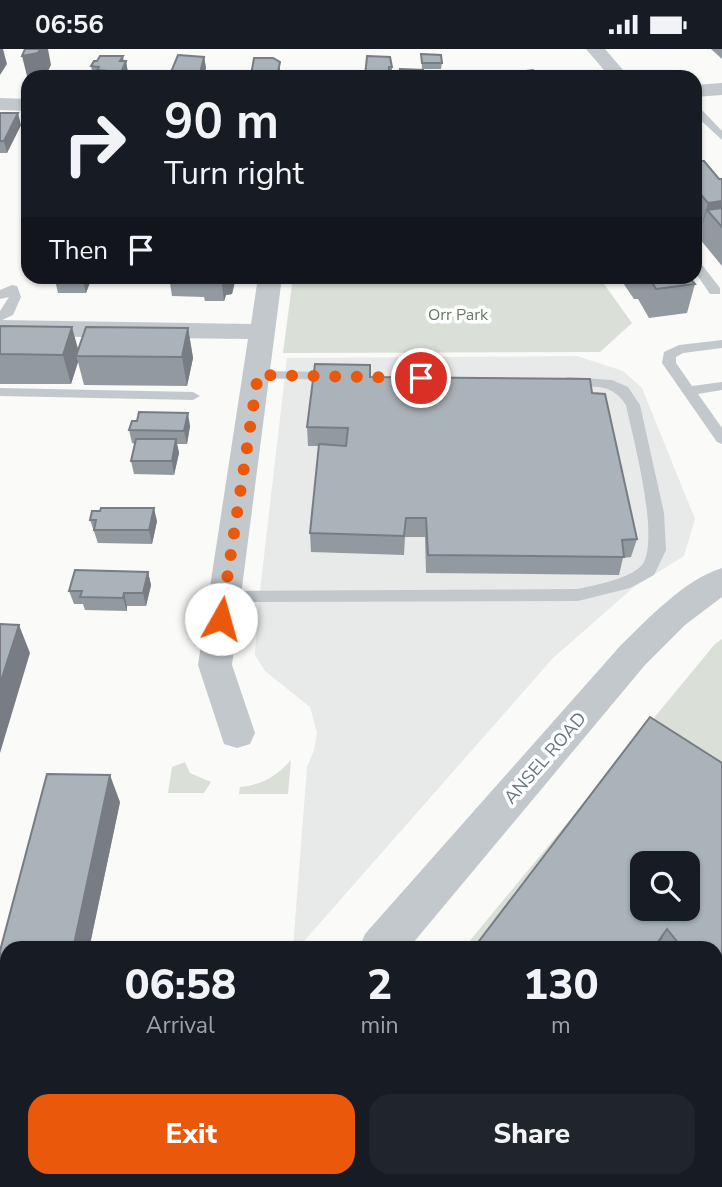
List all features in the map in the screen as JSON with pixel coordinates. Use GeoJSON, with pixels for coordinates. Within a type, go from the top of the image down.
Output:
{"type":"FeatureCollection","features":[{"type":"Feature","properties":{"kind":"street"},"geometry":{"type":"LineString","coordinates":[[595,49],[614,70]]}},
{"type":"Feature","properties":{"kind":"street"},"geometry":{"type":"LineString","coordinates":[[702,90],[722,89]]}},
{"type":"Feature","properties":{"kind":"street"},"geometry":{"type":"LineString","coordinates":[[0,104],[21,104]]}},
{"type":"Feature","properties":{"kind":"street"},"geometry":{"type":"LineString","coordinates":[[237,733],[215,665],[269,284]]}},
{"type":"Feature","properties":{"kind":"street"},"geometry":{"type":"LineString","coordinates":[[0,328],[262,332]]}},
{"type":"Feature","properties":{"kind":"street","name":"ANSEL ROAD"},"geometry":{"type":"LineString","coordinates":[[387,941],[633,655],[673,615],[722,580]]}},
{"type":"Feature","properties":{"kind":"lane"},"geometry":{"type":"LineString","coordinates":[[702,116],[722,137]]}},
{"type":"Feature","properties":{"kind":"lane"},"geometry":{"type":"LineString","coordinates":[[702,273],[715,291]]}},
{"type":"Feature","properties":{"kind":"lane"},"geometry":{"type":"LineString","coordinates":[[0,296],[12,289],[15,296],[8,312],[0,317]]}},
{"type":"Feature","properties":{"kind":"lane"},"geometry":{"type":"LineString","coordinates":[[722,344],[679,349],[669,355],[669,363],[722,439]]}},
{"type":"Feature","properties":{"kind":"lane"},"geometry":{"type":"LineString","coordinates":[[258,375],[357,377]]}},
{"type":"Feature","properties":{"kind":"lane"},"geometry":{"type":"LineString","coordinates":[[223,597],[578,595],[624,584],[648,571],[658,550],[656,513],[633,405],[623,390],[607,383],[553,380]]}},
{"type":"Feature","properties":{"kind":"lane"},"geometry":{"type":"LineString","coordinates":[[689,391],[722,386]]}},
{"type":"Feature","properties":{"kind":"lane"},"geometry":{"type":"LineString","coordinates":[[0,393],[193,396]]}},
{"type":"Feature","properties":{"kind":"shaded area"},"geometry":{"type":"Polygon","coordinates":[[[577,356],[623,371],[642,388],[695,519],[684,556],[634,587],[553,658],[304,941],[294,941],[307,767],[317,733],[310,707],[265,671],[255,655],[287,358],[577,356]]]}},
{"type":"Feature","properties":{"kind":"green space","name":"Orr Park"},"geometry":{"type":"Polygon","coordinates":[[[292,284],[604,284],[632,323],[600,352],[283,353],[292,284]]]}},
{"type":"Feature","properties":{"kind":"green space"},"geometry":{"type":"Polygon","coordinates":[[[722,639],[722,797],[637,851],[630,851],[630,856],[496,941],[470,941],[715,644],[722,639]]]}},
{"type":"Feature","properties":{"kind":"green space"},"geometry":{"type":"Polygon","coordinates":[[[291,760],[288,794],[239,794],[240,787],[268,779],[291,760]]]}},
{"type":"Feature","properties":{"kind":"green space"},"geometry":{"type":"Polygon","coordinates":[[[185,762],[190,773],[211,782],[204,793],[168,793],[172,767],[185,762]]]}},
{"type":"Feature","properties":{"kind":"building"},"geometry":{"type":"Polygon","coordinates":[[[25,49],[40,49],[38,53],[22,56],[25,49]]]}},
{"type":"Feature","properties":{"kind":"building"},"geometry":{"type":"Polygon","coordinates":[[[421,54],[441,55],[442,63],[422,63],[421,54]]]}},
{"type":"Feature","properties":{"kind":"building"},"geometry":{"type":"Polygon","coordinates":[[[178,55],[204,57],[201,70],[172,70],[178,55]]]}},
{"type":"Feature","properties":{"kind":"building"},"geometry":{"type":"Polygon","coordinates":[[[100,56],[123,56],[120,61],[126,61],[122,70],[97,70],[99,67],[91,66],[100,56]]]}},
{"type":"Feature","properties":{"kind":"building"},"geometry":{"type":"Polygon","coordinates":[[[367,56],[390,57],[392,67],[389,67],[389,70],[366,70],[367,56]]]}},
{"type":"Feature","properties":{"kind":"building"},"geometry":{"type":"Polygon","coordinates":[[[254,58],[273,58],[280,62],[278,70],[252,70],[254,58]]]}},
{"type":"Feature","properties":{"kind":"building"},"geometry":{"type":"Polygon","coordinates":[[[0,113],[18,113],[4,141],[0,141],[0,113]]]}},
{"type":"Feature","properties":{"kind":"building"},"geometry":{"type":"Polygon","coordinates":[[[702,161],[722,179],[722,201],[708,203],[702,196],[702,161]]]}},
{"type":"Feature","properties":{"kind":"building"},"geometry":{"type":"Polygon","coordinates":[[[722,208],[722,227],[707,210],[722,208]]]}},
{"type":"Feature","properties":{"kind":"building"},"geometry":{"type":"Polygon","coordinates":[[[653,284],[695,284],[656,289],[653,284]]]}},
{"type":"Feature","properties":{"kind":"building"},"geometry":{"type":"Polygon","coordinates":[[[0,326],[72,327],[63,355],[0,354],[0,326]]]}},
{"type":"Feature","properties":{"kind":"building"},"geometry":{"type":"Polygon","coordinates":[[[86,327],[188,328],[182,357],[76,356],[86,327]]]}},
{"type":"Feature","properties":{"kind":"building"},"geometry":{"type":"Polygon","coordinates":[[[315,364],[370,365],[370,377],[590,379],[592,393],[605,394],[637,539],[622,540],[624,557],[428,555],[426,518],[406,518],[404,536],[310,533],[319,444],[346,446],[348,428],[307,427],[315,364]]]}},
{"type":"Feature","properties":{"kind":"building"},"geometry":{"type":"Polygon","coordinates":[[[139,412],[188,413],[184,431],[129,430],[132,421],[137,421],[139,412]]]}},
{"type":"Feature","properties":{"kind":"building"},"geometry":{"type":"Polygon","coordinates":[[[136,439],[176,439],[172,461],[131,461],[136,439]]]}},
{"type":"Feature","properties":{"kind":"building"},"geometry":{"type":"Polygon","coordinates":[[[101,508],[154,508],[149,530],[94,530],[96,520],[90,520],[92,511],[100,511],[101,508]]]}},
{"type":"Feature","properties":{"kind":"building"},"geometry":{"type":"Polygon","coordinates":[[[75,570],[148,572],[143,593],[124,593],[123,598],[80,597],[82,591],[69,591],[75,570]]]}},
{"type":"Feature","properties":{"kind":"building"},"geometry":{"type":"Polygon","coordinates":[[[0,624],[19,625],[0,684],[0,624]]]}},
{"type":"Feature","properties":{"kind":"building"},"geometry":{"type":"Polygon","coordinates":[[[650,717],[722,763],[722,941],[677,941],[667,929],[659,941],[479,941],[650,717]]]}},
{"type":"Feature","properties":{"kind":"building"},"geometry":{"type":"Polygon","coordinates":[[[47,774],[110,775],[75,941],[3,941],[47,774]]]}},
{"type":"Feature","properties":{"kind":"route"},"geometry":{"type":"LineString","coordinates":[[221,619],[258,375],[421,378]]}}]}
